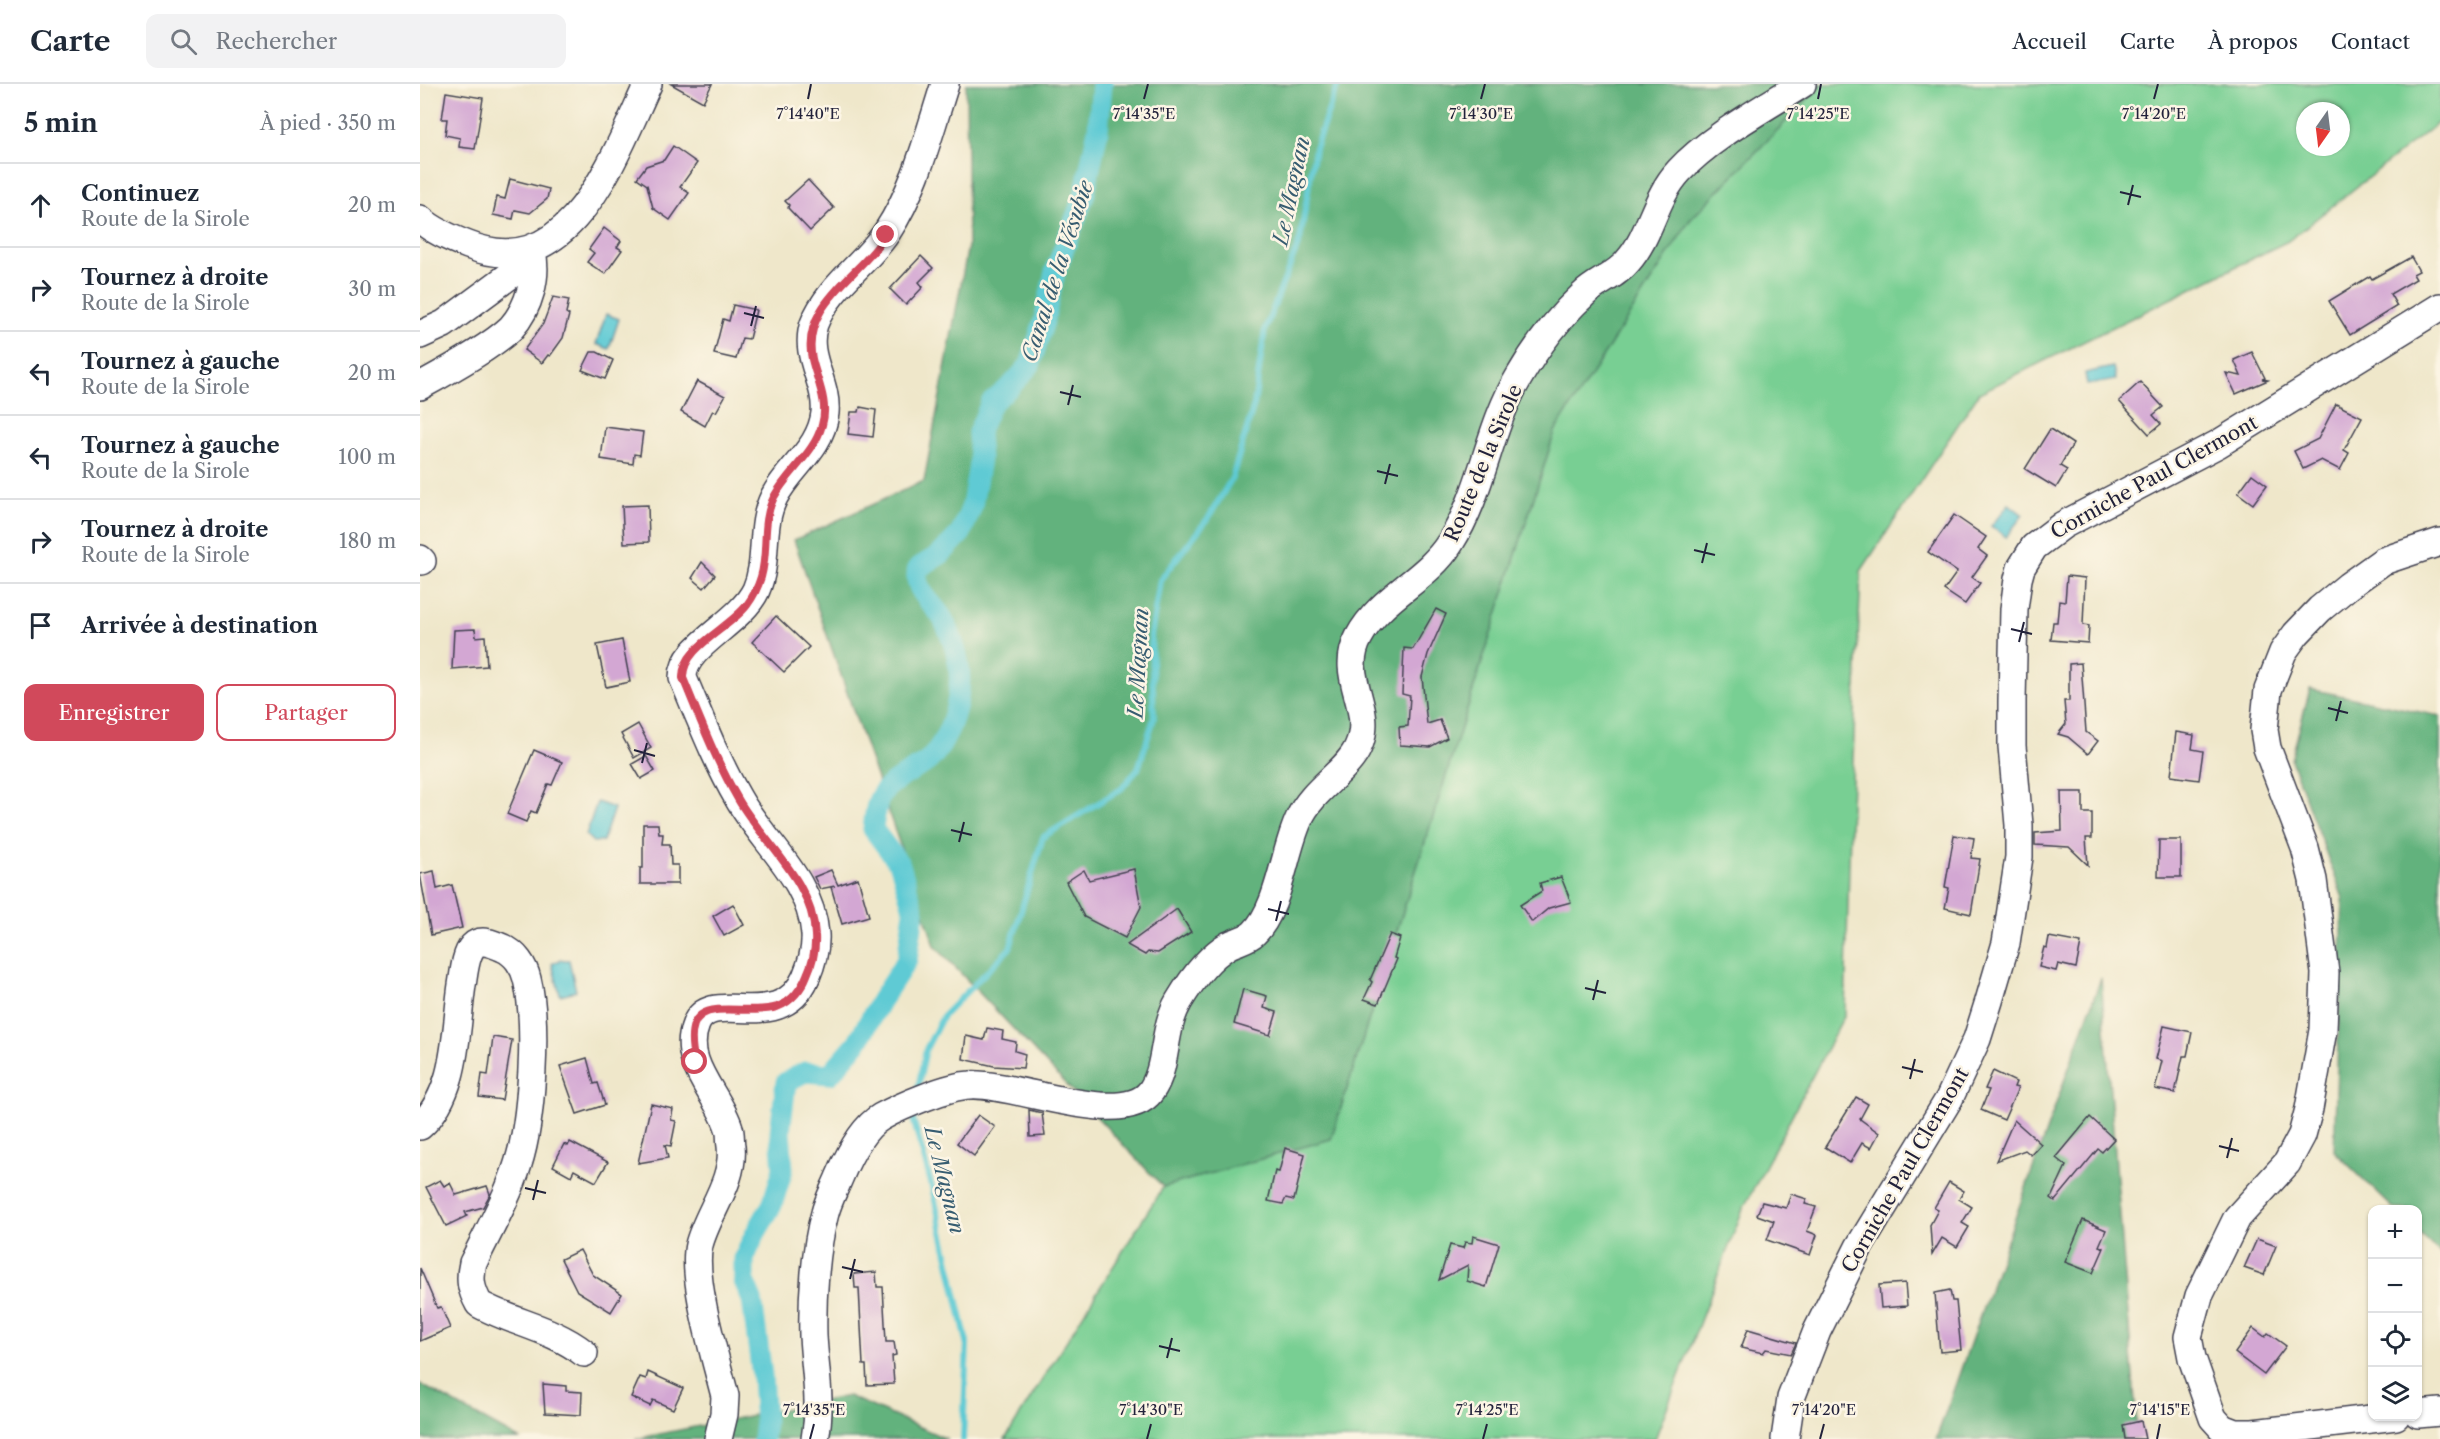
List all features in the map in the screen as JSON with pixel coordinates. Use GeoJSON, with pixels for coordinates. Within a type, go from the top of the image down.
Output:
{"type":"FeatureCollection","features":[{"type":"Feature","properties":{"kind":"street"},"geometry":{"type":"LineString","coordinates":[[420,219],[454,240],[479,250],[507,254],[527,250],[558,234],[580,214],[602,180],[648,84]]}},
{"type":"Feature","properties":{"kind":"street"},"geometry":{"type":"LineString","coordinates":[[718,1439],[724,1414],[724,1396],[699,1285],[698,1246],[726,1177],[732,1152],[729,1128],[695,1062],[692,1037],[696,1022],[704,1013],[713,1009],[765,1009],[779,1006],[794,996],[804,983],[811,968],[815,952],[815,934],[813,916],[800,885],[752,822],[730,783],[683,678],[683,670],[697,649],[740,613],[755,592],[764,561],[765,526],[774,498],[789,475],[811,449],[823,425],[825,411],[811,347],[813,326],[837,289],[873,252],[893,223],[923,151],[945,84]]}},
{"type":"Feature","properties":{"kind":"street","name":"Route de la Sirole"},"geometry":{"type":"LineString","coordinates":[[815,1439],[820,1414],[813,1333],[815,1279],[824,1214],[848,1155],[877,1119],[926,1096],[969,1084],[1104,1107],[1132,1106],[1147,1097],[1158,1080],[1166,1032],[1177,1005],[1203,968],[1225,947],[1254,934],[1271,906],[1299,817],[1316,792],[1357,751],[1364,729],[1362,708],[1352,681],[1351,662],[1357,639],[1376,613],[1442,555],[1454,537],[1465,516],[1497,425],[1516,380],[1545,338],[1584,293],[1624,266],[1642,243],[1656,205],[1678,172],[1724,134],[1802,84]]}},
{"type":"Feature","properties":{"kind":"street"},"geometry":{"type":"LineString","coordinates":[[420,334],[444,324],[517,270],[527,250]]}},
{"type":"Feature","properties":{"kind":"street"},"geometry":{"type":"LineString","coordinates":[[420,386],[480,350],[510,328],[522,311],[531,289],[534,266],[527,250]]}},
{"type":"Feature","properties":{"kind":"street","name":"Corniche Paul Clermont"},"geometry":{"type":"LineString","coordinates":[[1785,1439],[1791,1398],[1817,1331],[1859,1247],[1949,1099],[1962,1073],[1977,1039],[2006,943],[2019,857],[2019,825],[2012,746],[2014,609],[2018,579],[2027,556],[2048,535],[2063,525],[2218,444],[2440,307]]}},
{"type":"Feature","properties":{"kind":"street"},"geometry":{"type":"LineString","coordinates":[[2368,1419],[2253,1433],[2235,1432],[2222,1428],[2213,1418],[2192,1358],[2188,1337],[2199,1296],[2237,1218],[2287,1163],[2302,1135],[2324,1030],[2325,974],[2313,880],[2305,848],[2267,748],[2264,730],[2268,690],[2274,669],[2296,634],[2348,586],[2383,561],[2440,542]]}},
{"type":"Feature","properties":{"kind":"street"},"geometry":{"type":"LineString","coordinates":[[420,1126],[441,1101],[449,1076],[464,972],[469,953],[474,946],[484,942],[509,950],[524,971],[530,996],[532,1035],[529,1116],[518,1166],[472,1263],[469,1280],[478,1304],[547,1331],[570,1342],[584,1353]]}},
{"type":"Feature","properties":{"kind":"street"},"geometry":{"type":"LineString","coordinates":[[2422,1414],[2440,1412]]}},
{"type":"Feature","properties":{"kind":"green space"},"geometry":{"type":"Polygon","coordinates":[[[966,84],[1822,84],[1690,220],[1555,431],[1331,1139],[1163,1187],[935,946],[794,540],[924,481],[968,246],[966,84]]]}},
{"type":"Feature","properties":{"kind":"green space"},"geometry":{"type":"Polygon","coordinates":[[[1822,84],[2440,84],[2440,121],[2288,241],[1979,393],[1861,571],[1845,1014],[1743,1209],[1655,1439],[1005,1439],[1163,1187],[1331,1139],[1555,431],[1690,220],[1822,84]]]}},
{"type":"Feature","properties":{"kind":"green space"},"geometry":{"type":"Polygon","coordinates":[[[2310,689],[2440,716],[2440,1254],[2422,1236],[2422,1205],[2390,1205],[2334,1151],[2343,898],[2291,760],[2310,689]]]}},
{"type":"Feature","properties":{"kind":"green space"},"geometry":{"type":"Polygon","coordinates":[[[2101,978],[2138,1439],[1936,1439],[2101,978]]]}},
{"type":"Feature","properties":{"kind":"green space"},"geometry":{"type":"Polygon","coordinates":[[[420,1384],[519,1439],[420,1439],[420,1384]]]}},
{"type":"Feature","properties":{"kind":"green space"},"geometry":{"type":"Polygon","coordinates":[[[848,1396],[947,1439],[635,1439],[848,1396]]]}},
{"type":"Feature","properties":{"kind":"water"},"geometry":{"type":"Polygon","coordinates":[[[606,314],[619,319],[609,349],[596,344],[606,314]]]}},
{"type":"Feature","properties":{"kind":"water"},"geometry":{"type":"Polygon","coordinates":[[[2113,367],[2116,380],[2087,385],[2085,373],[2113,367]]]}},
{"type":"Feature","properties":{"kind":"water"},"geometry":{"type":"Polygon","coordinates":[[[2009,504],[2023,515],[2006,537],[1991,526],[2009,504]]]}},
{"type":"Feature","properties":{"kind":"water"},"geometry":{"type":"Polygon","coordinates":[[[597,802],[614,808],[603,841],[593,842],[586,835],[597,802]]]}},
{"type":"Feature","properties":{"kind":"water"},"geometry":{"type":"Polygon","coordinates":[[[560,960],[569,960],[576,991],[560,995],[552,964],[560,960]]]}},
{"type":"Feature","properties":{"kind":"building"},"geometry":{"type":"Polygon","coordinates":[[[671,84],[712,84],[703,102],[671,84]]]}},
{"type":"Feature","properties":{"kind":"building"},"geometry":{"type":"Polygon","coordinates":[[[446,92],[483,98],[475,149],[459,147],[460,138],[445,135],[447,119],[442,119],[446,92]]]}},
{"type":"Feature","properties":{"kind":"building"},"geometry":{"type":"Polygon","coordinates":[[[673,146],[697,163],[680,187],[689,193],[670,220],[653,208],[647,185],[637,178],[646,166],[664,160],[673,146]]]}},
{"type":"Feature","properties":{"kind":"building"},"geometry":{"type":"Polygon","coordinates":[[[510,179],[549,189],[547,199],[530,213],[515,210],[513,219],[493,215],[497,197],[505,199],[510,179]]]}},
{"type":"Feature","properties":{"kind":"building"},"geometry":{"type":"Polygon","coordinates":[[[808,180],[834,208],[810,231],[788,208],[789,205],[785,201],[808,180]]]}},
{"type":"Feature","properties":{"kind":"building"},"geometry":{"type":"Polygon","coordinates":[[[604,228],[621,241],[617,247],[622,250],[605,274],[587,262],[594,253],[589,249],[604,228]]]}},
{"type":"Feature","properties":{"kind":"building"},"geometry":{"type":"Polygon","coordinates":[[[921,256],[933,268],[919,282],[923,287],[906,305],[890,289],[921,256]]]}},
{"type":"Feature","properties":{"kind":"building"},"geometry":{"type":"Polygon","coordinates":[[[2411,257],[2419,271],[2413,274],[2416,279],[2390,294],[2397,306],[2350,335],[2329,301],[2370,276],[2372,279],[2411,257]]]}},
{"type":"Feature","properties":{"kind":"building"},"geometry":{"type":"Polygon","coordinates":[[[553,297],[569,300],[566,313],[569,315],[563,338],[542,363],[524,350],[543,324],[553,297]]]}},
{"type":"Feature","properties":{"kind":"building"},"geometry":{"type":"Polygon","coordinates":[[[733,305],[756,310],[749,339],[742,338],[736,359],[714,354],[723,319],[729,321],[733,305]]]}},
{"type":"Feature","properties":{"kind":"building"},"geometry":{"type":"Polygon","coordinates":[[[591,352],[597,352],[613,360],[605,379],[582,370],[591,352]]]}},
{"type":"Feature","properties":{"kind":"building"},"geometry":{"type":"Polygon","coordinates":[[[2252,352],[2265,378],[2262,379],[2268,380],[2236,394],[2226,373],[2241,376],[2234,360],[2252,352]]]}},
{"type":"Feature","properties":{"kind":"building"},"geometry":{"type":"Polygon","coordinates":[[[697,381],[725,396],[716,412],[713,410],[705,426],[681,412],[697,381]]]}},
{"type":"Feature","properties":{"kind":"building"},"geometry":{"type":"Polygon","coordinates":[[[2140,382],[2163,407],[2153,415],[2161,424],[2149,434],[2119,401],[2140,382]]]}},
{"type":"Feature","properties":{"kind":"building"},"geometry":{"type":"Polygon","coordinates":[[[2336,404],[2362,417],[2344,450],[2349,453],[2340,470],[2321,460],[2303,469],[2294,451],[2318,439],[2336,404]]]}},
{"type":"Feature","properties":{"kind":"building"},"geometry":{"type":"Polygon","coordinates":[[[860,407],[876,410],[873,437],[848,434],[851,412],[859,412],[860,407]]]}},
{"type":"Feature","properties":{"kind":"building"},"geometry":{"type":"Polygon","coordinates":[[[605,427],[643,432],[640,455],[634,454],[633,464],[601,459],[605,427]]]}},
{"type":"Feature","properties":{"kind":"building"},"geometry":{"type":"Polygon","coordinates":[[[2050,429],[2073,444],[2060,466],[2067,470],[2056,488],[2025,469],[2050,429]]]}},
{"type":"Feature","properties":{"kind":"building"},"geometry":{"type":"Polygon","coordinates":[[[2252,474],[2267,485],[2253,504],[2238,493],[2252,474]]]}},
{"type":"Feature","properties":{"kind":"building"},"geometry":{"type":"Polygon","coordinates":[[[648,505],[649,542],[624,543],[622,506],[648,505]]]}},
{"type":"Feature","properties":{"kind":"building"},"geometry":{"type":"Polygon","coordinates":[[[1954,515],[1986,537],[1978,549],[1987,556],[1972,577],[1980,583],[1965,604],[1944,590],[1957,572],[1928,552],[1954,515]]]}},
{"type":"Feature","properties":{"kind":"building"},"geometry":{"type":"Polygon","coordinates":[[[702,562],[715,575],[704,588],[692,578],[702,562]]]}},
{"type":"Feature","properties":{"kind":"building"},"geometry":{"type":"Polygon","coordinates":[[[2067,576],[2085,578],[2083,625],[2089,626],[2088,643],[2051,640],[2053,622],[2057,622],[2059,601],[2065,602],[2067,576]]]}},
{"type":"Feature","properties":{"kind":"building"},"geometry":{"type":"Polygon","coordinates":[[[1436,609],[1446,614],[1428,654],[1422,677],[1427,724],[1440,720],[1447,738],[1430,747],[1400,745],[1399,727],[1408,726],[1410,696],[1402,694],[1404,648],[1413,649],[1436,609]]]}},
{"type":"Feature","properties":{"kind":"building"},"geometry":{"type":"Polygon","coordinates":[[[776,616],[809,647],[784,672],[752,642],[776,616]]]}},
{"type":"Feature","properties":{"kind":"building"},"geometry":{"type":"Polygon","coordinates":[[[475,629],[476,637],[485,636],[487,666],[452,669],[454,630],[475,629]]]}},
{"type":"Feature","properties":{"kind":"building"},"geometry":{"type":"Polygon","coordinates":[[[622,640],[630,682],[606,687],[597,645],[622,640]]]}},
{"type":"Feature","properties":{"kind":"building"},"geometry":{"type":"Polygon","coordinates":[[[2081,663],[2086,732],[2098,741],[2088,754],[2068,737],[2058,734],[2066,724],[2064,701],[2069,701],[2069,664],[2081,663]]]}},
{"type":"Feature","properties":{"kind":"building"},"geometry":{"type":"Polygon","coordinates":[[[638,724],[651,748],[634,758],[621,734],[638,724]]]}},
{"type":"Feature","properties":{"kind":"building"},"geometry":{"type":"Polygon","coordinates":[[[2176,732],[2194,735],[2192,749],[2203,751],[2199,780],[2171,776],[2176,732]]]}},
{"type":"Feature","properties":{"kind":"building"},"geometry":{"type":"Polygon","coordinates":[[[534,750],[562,762],[552,785],[548,784],[536,813],[531,811],[526,822],[507,814],[534,750]]]}},
{"type":"Feature","properties":{"kind":"building"},"geometry":{"type":"Polygon","coordinates":[[[646,756],[655,771],[641,779],[632,764],[646,756]]]}},
{"type":"Feature","properties":{"kind":"building"},"geometry":{"type":"Polygon","coordinates":[[[2061,792],[2083,792],[2083,813],[2092,813],[2092,838],[2086,838],[2088,865],[2069,847],[2035,845],[2035,833],[2062,831],[2061,792]]]}},
{"type":"Feature","properties":{"kind":"building"},"geometry":{"type":"Polygon","coordinates":[[[643,824],[658,824],[659,834],[663,834],[662,844],[670,844],[671,865],[678,865],[678,884],[640,884],[640,868],[643,868],[643,824]]]}},
{"type":"Feature","properties":{"kind":"building"},"geometry":{"type":"Polygon","coordinates":[[[1954,835],[1974,838],[1971,858],[1980,859],[1971,914],[1945,908],[1949,888],[1945,887],[1954,835]]]}},
{"type":"Feature","properties":{"kind":"building"},"geometry":{"type":"Polygon","coordinates":[[[2159,840],[2181,840],[2181,877],[2158,877],[2159,840]]]}},
{"type":"Feature","properties":{"kind":"building"},"geometry":{"type":"Polygon","coordinates":[[[1134,869],[1141,907],[1125,938],[1084,917],[1066,882],[1084,870],[1089,880],[1134,869]]]}},
{"type":"Feature","properties":{"kind":"building"},"geometry":{"type":"Polygon","coordinates":[[[831,870],[838,885],[858,878],[869,916],[842,924],[831,887],[835,886],[820,889],[814,877],[831,870]]]}},
{"type":"Feature","properties":{"kind":"building"},"geometry":{"type":"Polygon","coordinates":[[[434,871],[437,889],[452,885],[462,928],[431,935],[420,874],[434,871]]]}},
{"type":"Feature","properties":{"kind":"building"},"geometry":{"type":"Polygon","coordinates":[[[1561,877],[1571,902],[1549,908],[1532,922],[1520,905],[1542,891],[1540,883],[1561,877]]]}},
{"type":"Feature","properties":{"kind":"building"},"geometry":{"type":"Polygon","coordinates":[[[733,904],[744,925],[724,936],[713,916],[733,904]]]}},
{"type":"Feature","properties":{"kind":"building"},"geometry":{"type":"Polygon","coordinates":[[[1177,909],[1191,932],[1158,953],[1148,952],[1145,955],[1127,945],[1177,909]]]}},
{"type":"Feature","properties":{"kind":"building"},"geometry":{"type":"Polygon","coordinates":[[[1390,934],[1400,938],[1394,958],[1397,959],[1378,1004],[1364,999],[1390,934]]]}},
{"type":"Feature","properties":{"kind":"building"},"geometry":{"type":"Polygon","coordinates":[[[2049,937],[2081,943],[2076,968],[2058,964],[2056,971],[2039,967],[2049,937]]]}},
{"type":"Feature","properties":{"kind":"building"},"geometry":{"type":"Polygon","coordinates":[[[1243,989],[1267,996],[1264,1008],[1277,1012],[1270,1035],[1234,1024],[1243,989]]]}},
{"type":"Feature","properties":{"kind":"building"},"geometry":{"type":"Polygon","coordinates":[[[2164,1026],[2192,1032],[2187,1056],[2183,1056],[2175,1093],[2155,1089],[2162,1061],[2156,1059],[2164,1026]]]}},
{"type":"Feature","properties":{"kind":"building"},"geometry":{"type":"Polygon","coordinates":[[[987,1028],[1003,1031],[1002,1039],[1016,1042],[1015,1051],[1025,1054],[1023,1068],[994,1066],[963,1059],[966,1036],[984,1040],[987,1028]]]}},
{"type":"Feature","properties":{"kind":"building"},"geometry":{"type":"Polygon","coordinates":[[[493,1037],[512,1040],[502,1100],[479,1097],[482,1074],[488,1075],[493,1037]]]}},
{"type":"Feature","properties":{"kind":"building"},"geometry":{"type":"Polygon","coordinates":[[[587,1058],[594,1084],[598,1083],[605,1105],[577,1114],[560,1066],[587,1058]]]}},
{"type":"Feature","properties":{"kind":"building"},"geometry":{"type":"Polygon","coordinates":[[[1993,1071],[2016,1082],[2014,1087],[2018,1088],[2004,1120],[1981,1110],[1989,1090],[1985,1089],[1993,1071]]]}},
{"type":"Feature","properties":{"kind":"building"},"geometry":{"type":"Polygon","coordinates":[[[1856,1097],[1868,1104],[1860,1119],[1879,1133],[1871,1148],[1862,1143],[1850,1163],[1825,1147],[1856,1097]]]}},
{"type":"Feature","properties":{"kind":"building"},"geometry":{"type":"Polygon","coordinates":[[[651,1104],[673,1109],[671,1120],[676,1121],[671,1146],[665,1145],[668,1158],[638,1163],[651,1104]]]}},
{"type":"Feature","properties":{"kind":"building"},"geometry":{"type":"Polygon","coordinates":[[[1029,1110],[1042,1113],[1045,1136],[1030,1137],[1029,1110]]]}},
{"type":"Feature","properties":{"kind":"building"},"geometry":{"type":"Polygon","coordinates":[[[978,1115],[995,1127],[974,1156],[957,1143],[978,1115]]]}},
{"type":"Feature","properties":{"kind":"building"},"geometry":{"type":"Polygon","coordinates":[[[2090,1117],[2114,1139],[2102,1152],[2098,1149],[2055,1201],[2051,1198],[2066,1166],[2056,1158],[2090,1117]]]}},
{"type":"Feature","properties":{"kind":"building"},"geometry":{"type":"Polygon","coordinates":[[[2014,1120],[2041,1144],[2031,1155],[2025,1150],[1996,1161],[2014,1120]]]}},
{"type":"Feature","properties":{"kind":"building"},"geometry":{"type":"Polygon","coordinates":[[[570,1142],[608,1162],[596,1182],[574,1170],[571,1176],[553,1166],[564,1144],[568,1146],[570,1142]]]}},
{"type":"Feature","properties":{"kind":"building"},"geometry":{"type":"Polygon","coordinates":[[[1285,1148],[1305,1154],[1294,1200],[1286,1198],[1283,1204],[1268,1201],[1275,1171],[1279,1172],[1285,1148]]]}},
{"type":"Feature","properties":{"kind":"building"},"geometry":{"type":"Polygon","coordinates":[[[440,1180],[444,1186],[450,1183],[456,1195],[487,1186],[490,1194],[483,1207],[465,1212],[467,1216],[446,1226],[426,1187],[440,1180]]]}},
{"type":"Feature","properties":{"kind":"building"},"geometry":{"type":"Polygon","coordinates":[[[1949,1182],[1964,1191],[1959,1199],[1972,1207],[1962,1223],[1969,1227],[1957,1247],[1942,1238],[1932,1255],[1930,1225],[1938,1210],[1934,1208],[1949,1182]]]}},
{"type":"Feature","properties":{"kind":"building"},"geometry":{"type":"Polygon","coordinates":[[[1791,1194],[1807,1199],[1805,1204],[1816,1207],[1807,1231],[1817,1235],[1810,1255],[1767,1240],[1774,1221],[1757,1215],[1762,1202],[1786,1208],[1791,1194]]]}},
{"type":"Feature","properties":{"kind":"building"},"geometry":{"type":"Polygon","coordinates":[[[2083,1220],[2106,1230],[2099,1246],[2104,1248],[2093,1273],[2065,1262],[2083,1220]]]}},
{"type":"Feature","properties":{"kind":"building"},"geometry":{"type":"Polygon","coordinates":[[[1473,1236],[1499,1244],[1486,1287],[1467,1281],[1468,1265],[1439,1280],[1450,1245],[1463,1248],[1465,1242],[1472,1243],[1473,1236]]]}},
{"type":"Feature","properties":{"kind":"building"},"geometry":{"type":"Polygon","coordinates":[[[2257,1239],[2276,1246],[2264,1275],[2244,1268],[2257,1239]]]}},
{"type":"Feature","properties":{"kind":"building"},"geometry":{"type":"Polygon","coordinates":[[[580,1250],[593,1275],[622,1294],[611,1312],[577,1291],[561,1259],[580,1250]]]}},
{"type":"Feature","properties":{"kind":"building"},"geometry":{"type":"Polygon","coordinates":[[[420,1268],[437,1308],[441,1307],[450,1328],[420,1341],[420,1268]]]}},
{"type":"Feature","properties":{"kind":"building"},"geometry":{"type":"Polygon","coordinates":[[[876,1272],[877,1287],[883,1287],[886,1342],[894,1342],[896,1355],[892,1356],[894,1384],[867,1385],[866,1365],[863,1365],[859,1288],[855,1288],[854,1274],[876,1272]]]}},
{"type":"Feature","properties":{"kind":"building"},"geometry":{"type":"Polygon","coordinates":[[[1905,1283],[1907,1306],[1881,1308],[1879,1285],[1905,1283]]]}},
{"type":"Feature","properties":{"kind":"building"},"geometry":{"type":"Polygon","coordinates":[[[1950,1290],[1952,1301],[1956,1301],[1961,1350],[1940,1352],[1935,1293],[1950,1290]]]}},
{"type":"Feature","properties":{"kind":"building"},"geometry":{"type":"Polygon","coordinates":[[[2253,1328],[2265,1337],[2268,1333],[2286,1346],[2264,1375],[2235,1353],[2253,1328]]]}},
{"type":"Feature","properties":{"kind":"building"},"geometry":{"type":"Polygon","coordinates":[[[1748,1329],[1796,1343],[1791,1354],[1766,1349],[1763,1353],[1741,1348],[1748,1329]]]}},
{"type":"Feature","properties":{"kind":"building"},"geometry":{"type":"Polygon","coordinates":[[[648,1372],[683,1388],[673,1409],[653,1400],[650,1406],[631,1397],[640,1377],[646,1379],[648,1372]]]}},
{"type":"Feature","properties":{"kind":"building"},"geometry":{"type":"Polygon","coordinates":[[[543,1384],[566,1386],[566,1391],[582,1392],[581,1415],[545,1413],[543,1384]]]}},
{"type":"Feature","properties":{"kind":"building"},"geometry":{"type":"Polygon","coordinates":[[[2141,1421],[2145,1439],[2125,1439],[2123,1425],[2141,1421]]]}},
{"type":"Feature","properties":{"kind":"waterway","name":"Canal de la Vésubie"},"geometry":{"type":"LineString","coordinates":[[763,1439],[765,1423],[762,1375],[752,1300],[744,1281],[744,1259],[772,1205],[783,1169],[780,1132],[786,1082],[805,1072],[830,1074],[857,1043],[907,960],[914,912],[900,865],[873,829],[876,808],[881,794],[886,789],[927,762],[941,745],[953,718],[960,681],[951,636],[943,619],[918,583],[918,568],[941,554],[961,533],[972,506],[980,459],[978,433],[991,403],[1030,365],[1044,321],[1055,272],[1084,196],[1098,130],[1102,84]]}},
{"type":"Feature","properties":{"kind":"waterway","name":"Le Magnan"},"geometry":{"type":"LineString","coordinates":[[917,1092],[926,1049],[943,1016],[1010,948],[1043,837],[1121,789],[1138,769],[1154,718],[1151,636],[1160,580],[1209,517],[1232,478],[1254,405],[1265,329],[1300,240],[1315,148],[1338,84]]}},
{"type":"Feature","properties":{"kind":"waterway","name":"Le Magnan"},"geometry":{"type":"LineString","coordinates":[[914,1110],[913,1119],[931,1183],[967,1342],[963,1439]]}},
{"type":"Feature","properties":{"kind":"route"},"geometry":{"type":"LineString","coordinates":[[695,1062],[692,1037],[696,1022],[704,1013],[713,1009],[765,1009],[779,1006],[794,996],[804,983],[811,968],[815,952],[815,934],[813,916],[800,885],[752,822],[738,798],[683,678],[683,670],[688,659],[697,649],[726,626],[746,606],[755,592],[764,561],[765,526],[774,498],[789,475],[811,449],[823,425],[825,411],[822,392],[812,359],[813,326],[837,289],[886,235]]}}]}
